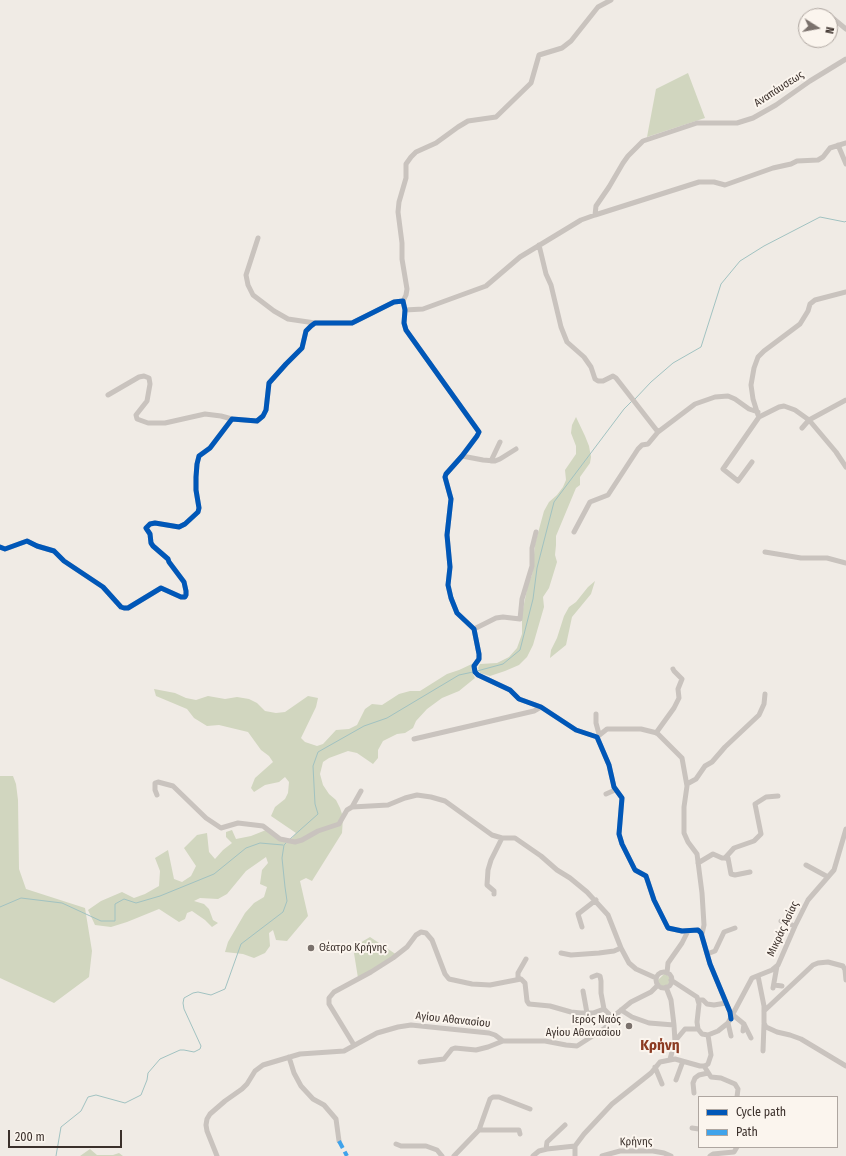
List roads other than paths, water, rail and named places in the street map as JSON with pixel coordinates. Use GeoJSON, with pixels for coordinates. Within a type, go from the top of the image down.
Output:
{"type":"FeatureCollection","features":[{"type":"Feature","properties":{"kind":"street"},"geometry":{"type":"LineString","coordinates":[[611,0],[598,7],[571,41],[562,48],[539,55],[531,83],[496,117],[468,121],[436,143],[416,152],[406,164],[406,178],[399,202],[398,212],[402,243],[402,259],[407,289],[403,302],[406,310],[404,324],[406,330],[479,430],[478,436],[444,477],[451,499],[446,535],[450,567],[448,585],[457,613],[474,629],[479,654],[479,659],[474,664],[475,670],[478,675],[510,690],[519,699],[541,707],[576,730],[598,735],[607,729],[634,728],[656,733],[681,756],[685,767],[687,784],[684,807],[684,833],[688,842],[697,853],[702,890],[704,925],[702,934],[707,954],[731,1019],[731,1036]]}},
{"type":"Feature","properties":{"kind":"street"},"geometry":{"type":"LineString","coordinates":[[838,22],[846,29]]}},
{"type":"Feature","properties":{"kind":"street","name":"Αναπάυσεως"},"geometry":{"type":"LineString","coordinates":[[595,215],[596,206],[626,158],[643,141],[697,123],[737,123],[753,118],[776,105],[810,81],[846,59]]}},
{"type":"Feature","properties":{"kind":"street"},"geometry":{"type":"LineString","coordinates":[[406,310],[423,309],[486,286],[520,256],[581,220],[698,182],[714,182],[725,185],[797,161],[818,160],[823,157],[830,148],[846,143]]}},
{"type":"Feature","properties":{"kind":"street"},"geometry":{"type":"LineString","coordinates":[[838,145],[846,164]]}},
{"type":"Feature","properties":{"kind":"street"},"geometry":{"type":"LineString","coordinates":[[258,238],[246,275],[248,285],[253,295],[274,311],[288,319],[315,323],[352,322],[394,302],[403,302]]}},
{"type":"Feature","properties":{"kind":"street"},"geometry":{"type":"LineString","coordinates":[[539,245],[551,285],[561,327],[567,342],[584,357],[591,367],[595,379],[598,381],[603,381],[613,376],[616,378],[658,432]]}},
{"type":"Feature","properties":{"kind":"street"},"geometry":{"type":"LineString","coordinates":[[758,415],[752,385],[754,368],[758,358],[764,351],[800,324],[806,315],[810,304],[815,300],[846,292]]}},
{"type":"Feature","properties":{"kind":"street"},"geometry":{"type":"LineString","coordinates":[[108,394],[139,377],[144,376],[149,378],[150,384],[147,401],[136,415],[137,419],[148,423],[165,423],[205,414],[232,419],[257,421],[263,416],[266,410],[269,383],[302,348],[306,331],[315,323]]}},
{"type":"Feature","properties":{"kind":"street"},"geometry":{"type":"LineString","coordinates":[[574,532],[590,502],[608,495],[638,449],[642,445],[648,444],[658,432],[698,402],[715,397],[730,397],[758,415]]}},
{"type":"Feature","properties":{"kind":"street"},"geometry":{"type":"LineString","coordinates":[[802,428],[809,420],[846,400]]}},
{"type":"Feature","properties":{"kind":"street"},"geometry":{"type":"LineString","coordinates":[[752,462],[738,481],[723,469],[758,415],[784,406],[795,410],[809,420],[844,461],[846,467]]}},
{"type":"Feature","properties":{"kind":"street"},"geometry":{"type":"LineString","coordinates":[[0,547],[5,549],[27,541],[37,546],[54,551],[64,561],[103,587],[121,607],[124,608],[128,608],[161,588],[181,597],[185,597],[186,591],[184,582],[168,559],[153,546],[151,543],[150,534],[146,528],[150,524],[155,523],[179,527],[196,514],[199,510],[196,477],[199,456],[210,448],[232,419]]}},
{"type":"Feature","properties":{"kind":"street"},"geometry":{"type":"LineString","coordinates":[[491,460],[500,442]]}},
{"type":"Feature","properties":{"kind":"street"},"geometry":{"type":"LineString","coordinates":[[462,456],[477,460],[500,460],[516,448]]}},
{"type":"Feature","properties":{"kind":"street"},"geometry":{"type":"LineString","coordinates":[[474,629],[496,618],[520,619],[522,599],[531,573],[532,548],[536,532]]}},
{"type":"Feature","properties":{"kind":"street"},"geometry":{"type":"LineString","coordinates":[[765,552],[801,558],[827,558],[846,563]]}},
{"type":"Feature","properties":{"kind":"street"},"geometry":{"type":"LineString","coordinates":[[656,733],[674,708],[679,698],[678,689],[682,680],[673,669]]}},
{"type":"Feature","properties":{"kind":"street"},"geometry":{"type":"LineString","coordinates":[[687,784],[697,777],[705,766],[717,757],[725,747],[760,715],[764,704],[765,694]]}},
{"type":"Feature","properties":{"kind":"street"},"geometry":{"type":"LineString","coordinates":[[414,739],[534,711],[541,707]]}},
{"type":"Feature","properties":{"kind":"street"},"geometry":{"type":"LineString","coordinates":[[596,714],[598,735],[609,765],[615,790],[622,798],[619,834],[633,866],[637,871],[646,876],[653,897],[668,928],[673,930],[698,930],[702,934]]}},
{"type":"Feature","properties":{"kind":"street"},"geometry":{"type":"LineString","coordinates":[[157,795],[155,783],[158,782],[173,786],[206,818],[221,828],[238,823],[263,826],[280,839],[295,842],[302,840],[318,831],[339,824],[347,810],[352,808],[388,805],[417,795],[445,801],[492,835],[502,838],[515,838],[576,883],[596,900],[610,917],[621,948],[631,965],[656,978],[658,985],[666,987]]}},
{"type":"Feature","properties":{"kind":"street"},"geometry":{"type":"LineString","coordinates":[[606,794],[615,790]]}},
{"type":"Feature","properties":{"kind":"street"},"geometry":{"type":"LineString","coordinates":[[352,808],[361,791]]}},
{"type":"Feature","properties":{"kind":"street"},"geometry":{"type":"LineString","coordinates":[[725,858],[734,848],[754,840],[761,834],[755,804],[766,796],[778,796]]}},
{"type":"Feature","properties":{"kind":"street","name":"Μικράς Ασίας"},"geometry":{"type":"LineString","coordinates":[[708,1035],[718,1031],[731,1019],[751,980],[777,966],[808,900],[828,877],[836,865],[846,829]]}},
{"type":"Feature","properties":{"kind":"street"},"geometry":{"type":"LineString","coordinates":[[494,894],[494,891],[487,885],[488,870],[491,860],[502,838]]}},
{"type":"Feature","properties":{"kind":"street"},"geometry":{"type":"LineString","coordinates":[[698,863],[713,854],[722,858],[728,858],[731,874],[735,875],[750,872]]}},
{"type":"Feature","properties":{"kind":"street"},"geometry":{"type":"LineString","coordinates":[[806,865],[828,877]]}},
{"type":"Feature","properties":{"kind":"street"},"geometry":{"type":"LineString","coordinates":[[582,927],[578,914],[596,900]]}},
{"type":"Feature","properties":{"kind":"street"},"geometry":{"type":"LineString","coordinates":[[781,921],[795,926]]}},
{"type":"Feature","properties":{"kind":"street"},"geometry":{"type":"LineString","coordinates":[[707,954],[715,951],[724,932],[735,928]]}},
{"type":"Feature","properties":{"kind":"street"},"geometry":{"type":"LineString","coordinates":[[688,931],[682,943],[668,963],[667,973],[671,976],[671,980],[698,1000],[714,1005],[726,1003]]}},
{"type":"Feature","properties":{"kind":"street"},"geometry":{"type":"LineString","coordinates":[[354,1045],[330,1004],[329,998],[334,992],[393,958],[407,947],[418,933],[421,932],[426,933],[430,937],[445,974],[449,980],[490,985],[506,983],[518,979],[523,980],[525,983],[528,1003],[550,1006],[571,1012],[587,1013],[604,1009]]}},
{"type":"Feature","properties":{"kind":"street"},"geometry":{"type":"LineString","coordinates":[[561,953],[571,955],[599,953],[621,948]]}},
{"type":"Feature","properties":{"kind":"street"},"geometry":{"type":"LineString","coordinates":[[518,979],[518,973],[526,959]]}},
{"type":"Feature","properties":{"kind":"street"},"geometry":{"type":"LineString","coordinates":[[764,1012],[815,964],[824,962],[837,963],[845,967],[846,980]]}},
{"type":"Feature","properties":{"kind":"street"},"geometry":{"type":"LineString","coordinates":[[777,966],[774,986],[782,986]]}},
{"type":"Feature","properties":{"kind":"street"},"geometry":{"type":"LineString","coordinates":[[656,978],[660,973],[667,973]]}},
{"type":"Feature","properties":{"kind":"street"},"geometry":{"type":"LineString","coordinates":[[592,977],[597,975],[600,976],[602,981],[601,993],[604,1009],[613,1018]]}},
{"type":"Feature","properties":{"kind":"street"},"geometry":{"type":"LineString","coordinates":[[758,976],[764,1012],[763,1051]]}},
{"type":"Feature","properties":{"kind":"street"},"geometry":{"type":"LineString","coordinates":[[666,987],[669,985],[671,980]]}},
{"type":"Feature","properties":{"kind":"street","name":"Αγίου Αθανασίου"},"geometry":{"type":"LineString","coordinates":[[217,1156],[206,1125],[207,1119],[210,1114],[225,1101],[242,1089],[247,1084],[254,1071],[263,1065],[300,1054],[338,1052],[348,1049],[377,1033],[411,1025],[489,1033],[495,1035],[503,1041],[545,1041],[575,1046],[605,1028],[621,1010],[631,1002],[651,992],[658,985]]}},
{"type":"Feature","properties":{"kind":"street"},"geometry":{"type":"LineString","coordinates":[[666,987],[671,1000],[675,1041],[670,1059]]}},
{"type":"Feature","properties":{"kind":"street"},"geometry":{"type":"LineString","coordinates":[[583,991],[587,1013]]}},
{"type":"Feature","properties":{"kind":"street"},"geometry":{"type":"LineString","coordinates":[[575,1156],[575,1146],[584,1134],[612,1104],[647,1076],[661,1061],[670,1059],[683,1061],[698,1066],[704,1066],[709,1063],[711,1058],[708,1035],[702,1034],[698,1029],[698,1000]]}},
{"type":"Feature","properties":{"kind":"street"},"geometry":{"type":"LineString","coordinates":[[621,1010],[632,1017],[649,1023],[674,1025]]}},
{"type":"Feature","properties":{"kind":"street"},"geometry":{"type":"LineString","coordinates":[[731,1019],[744,1024],[751,1038]]}},
{"type":"Feature","properties":{"kind":"street"},"geometry":{"type":"LineString","coordinates":[[764,1021],[769,1029],[798,1038],[846,1066]]}},
{"type":"Feature","properties":{"kind":"street"},"geometry":{"type":"LineString","coordinates":[[743,1031],[744,1024]]}},
{"type":"Feature","properties":{"kind":"street"},"geometry":{"type":"LineString","coordinates":[[675,1041],[685,1029],[698,1029]]}},
{"type":"Feature","properties":{"kind":"street"},"geometry":{"type":"LineString","coordinates":[[420,1062],[444,1059],[452,1049],[455,1048],[476,1050],[503,1041]]}},
{"type":"Feature","properties":{"kind":"street"},"geometry":{"type":"LineString","coordinates":[[290,1057],[294,1073],[301,1086],[313,1099],[324,1105],[336,1119],[339,1141]]}},
{"type":"Feature","properties":{"kind":"street"},"geometry":{"type":"LineString","coordinates":[[676,1080],[683,1061]]}},
{"type":"Feature","properties":{"kind":"street"},"geometry":{"type":"LineString","coordinates":[[704,1066],[708,1073],[713,1077],[722,1078],[735,1084],[738,1088],[738,1096]]}},
{"type":"Feature","properties":{"kind":"street"},"geometry":{"type":"LineString","coordinates":[[655,1067],[662,1084]]}},
{"type":"Feature","properties":{"kind":"street"},"geometry":{"type":"LineString","coordinates":[[694,1093],[693,1083],[695,1078],[699,1075],[708,1073]]}},
{"type":"Feature","properties":{"kind":"street"},"geometry":{"type":"LineString","coordinates":[[454,1156],[479,1130],[489,1102],[493,1097],[499,1097],[530,1108]]}},
{"type":"Feature","properties":{"kind":"street"},"geometry":{"type":"LineString","coordinates":[[546,1149],[547,1142],[565,1125]]}},
{"type":"Feature","properties":{"kind":"street"},"geometry":{"type":"LineString","coordinates":[[692,1128],[698,1129]]}},
{"type":"Feature","properties":{"kind":"street"},"geometry":{"type":"LineString","coordinates":[[479,1130],[519,1130],[520,1134]]}},
{"type":"Feature","properties":{"kind":"street"},"geometry":{"type":"LineString","coordinates":[[396,1144],[401,1146],[426,1146],[437,1150],[442,1156]]}},
{"type":"Feature","properties":{"kind":"street"},"geometry":{"type":"LineString","coordinates":[[534,1156],[539,1151],[546,1149],[575,1146]]}},
{"type":"Feature","properties":{"kind":"street","name":"Κρήνης"},"geometry":{"type":"LineString","coordinates":[[602,1156],[620,1151],[653,1151],[664,1152],[671,1156]]}},
{"type":"Feature","properties":{"kind":"street"},"geometry":{"type":"LineString","coordinates":[[710,1156],[713,1154],[737,1151]]}},
{"type":"Feature","properties":{"kind":"waterway"},"geometry":{"type":"LineString","coordinates":[[635,399],[651,382],[673,363],[701,347],[721,284],[740,261],[764,246],[820,217],[846,221]]}},
{"type":"Feature","properties":{"kind":"waterway"},"geometry":{"type":"LineString","coordinates":[[477,671],[503,664],[520,650],[533,599],[537,568],[554,502],[624,409],[632,401]]}},
{"type":"Feature","properties":{"kind":"waterway"},"geometry":{"type":"LineString","coordinates":[[290,839],[318,814],[315,804],[313,766],[318,752],[364,726],[387,718],[459,675],[473,672]]}},
{"type":"Feature","properties":{"kind":"waterway"},"geometry":{"type":"LineString","coordinates":[[0,907],[21,898],[62,903],[101,921],[115,921],[115,904],[124,899],[136,903],[160,896],[214,874],[246,848],[260,843],[283,845]]}},
{"type":"Feature","properties":{"kind":"waterway"},"geometry":{"type":"LineString","coordinates":[[56,1156],[61,1127],[81,1111],[88,1097],[96,1095],[125,1103],[141,1095],[148,1073],[160,1059],[180,1050],[194,1052],[200,1049],[201,1046],[184,1009],[184,998],[193,993],[198,992],[211,995],[225,989],[241,944],[283,912],[287,901],[282,858],[284,845],[286,843]]}},
{"type":"Feature","properties":{"kind":"place","name":"Θέατρο Κρήνης"},"geometry":{"type":"Point","coordinates":[311,948]}},
{"type":"Feature","properties":{"kind":"place","name":"Ιερός Ναός Αγίου Αθανασίου"},"geometry":{"type":"Point","coordinates":[629,1026]}},
{"type":"Feature","properties":{"kind":"district","name":"Κρήνη"},"geometry":{"type":"Point","coordinates":[660,1046]}}]}
